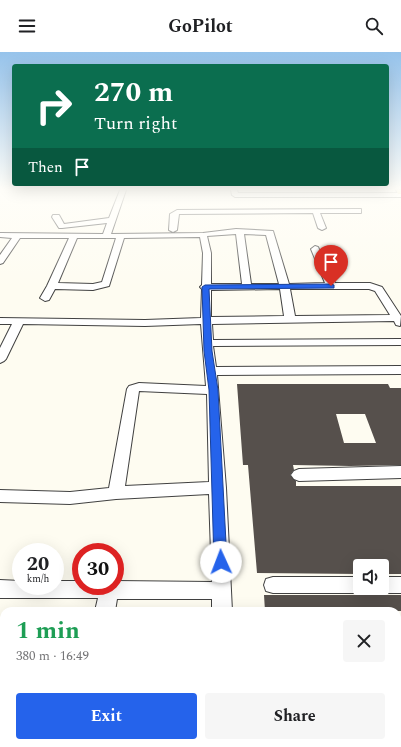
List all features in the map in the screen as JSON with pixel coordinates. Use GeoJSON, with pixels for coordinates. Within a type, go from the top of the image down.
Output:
{"type":"FeatureCollection","features":[{"type":"Feature","properties":{"kind":"street"},"geometry":{"type":"LineString","coordinates":[[60,222],[62,226],[79,226],[91,222]]}},
{"type":"Feature","properties":{"kind":"street"},"geometry":{"type":"LineString","coordinates":[[106,236],[111,222]]}},
{"type":"Feature","properties":{"kind":"street"},"geometry":{"type":"LineString","coordinates":[[173,230],[174,222]]}},
{"type":"Feature","properties":{"kind":"street"},"geometry":{"type":"LineString","coordinates":[[320,222],[322,228]]}},
{"type":"Feature","properties":{"kind":"street"},"geometry":{"type":"LineString","coordinates":[[240,232],[247,287]]}},
{"type":"Feature","properties":{"kind":"street"},"geometry":{"type":"LineString","coordinates":[[0,234],[121,236],[203,235],[209,233],[240,232],[270,233],[276,252],[290,319]]}},
{"type":"Feature","properties":{"kind":"street"},"geometry":{"type":"LineString","coordinates":[[0,261],[18,235]]}},
{"type":"Feature","properties":{"kind":"street"},"geometry":{"type":"LineString","coordinates":[[203,235],[207,253],[205,287],[207,343],[214,390],[222,607]]}},
{"type":"Feature","properties":{"kind":"street"},"geometry":{"type":"LineString","coordinates":[[45,298],[52,286],[74,236]]}},
{"type":"Feature","properties":{"kind":"street"},"geometry":{"type":"LineString","coordinates":[[52,286],[93,287],[106,284],[121,236]]}},
{"type":"Feature","properties":{"kind":"street"},"geometry":{"type":"LineString","coordinates":[[315,249],[331,286]]}},
{"type":"Feature","properties":{"kind":"street"},"geometry":{"type":"LineString","coordinates":[[205,287],[376,287],[379,289],[399,321]]}},
{"type":"Feature","properties":{"kind":"street"},"geometry":{"type":"LineString","coordinates":[[0,320],[145,324],[206,320],[290,319],[399,321]]}},
{"type":"Feature","properties":{"kind":"street"},"geometry":{"type":"LineString","coordinates":[[0,359],[19,321]]}},
{"type":"Feature","properties":{"kind":"street"},"geometry":{"type":"LineString","coordinates":[[207,343],[401,342]]}},
{"type":"Feature","properties":{"kind":"street"},"geometry":{"type":"LineString","coordinates":[[210,371],[401,370]]}},
{"type":"Feature","properties":{"kind":"street"},"geometry":{"type":"LineString","coordinates":[[116,494],[133,389],[139,387],[214,390]]}},
{"type":"Feature","properties":{"kind":"street"},"geometry":{"type":"LineString","coordinates":[[300,474],[401,472]]}},
{"type":"Feature","properties":{"kind":"street"},"geometry":{"type":"LineString","coordinates":[[0,496],[70,498],[218,488]]}},
{"type":"Feature","properties":{"kind":"street"},"geometry":{"type":"LineString","coordinates":[[273,585],[353,585]]}},
{"type":"Feature","properties":{"kind":"street"},"geometry":{"type":"LineString","coordinates":[[389,585],[401,585]]}},
{"type":"Feature","properties":{"kind":"street"},"geometry":{"type":"LineString","coordinates":[[0,589],[72,589]]}},
{"type":"Feature","properties":{"kind":"street"},"geometry":{"type":"LineString","coordinates":[[124,589],[222,591]]}},
{"type":"Feature","properties":{"kind":"street"},"geometry":{"type":"LineString","coordinates":[[106,607],[108,595]]}},
{"type":"Feature","properties":{"kind":"building"},"geometry":{"type":"Polygon","coordinates":[[[237,384],[388,384],[390,388],[401,388],[401,465],[293,465],[294,470],[290,475],[296,481],[296,486],[401,486],[401,574],[389,574],[389,559],[353,559],[353,574],[257,573],[248,465],[243,465],[237,384]],[[336,414],[344,443],[376,443],[365,414],[336,414]]]}},
{"type":"Feature","properties":{"kind":"building"},"geometry":{"type":"Polygon","coordinates":[[[264,595],[401,595],[401,607],[265,607],[264,595]]]}},
{"type":"Feature","properties":{"kind":"route"},"geometry":{"type":"LineString","coordinates":[[221,562],[214,390],[208,351],[205,287],[331,286]]}}]}
